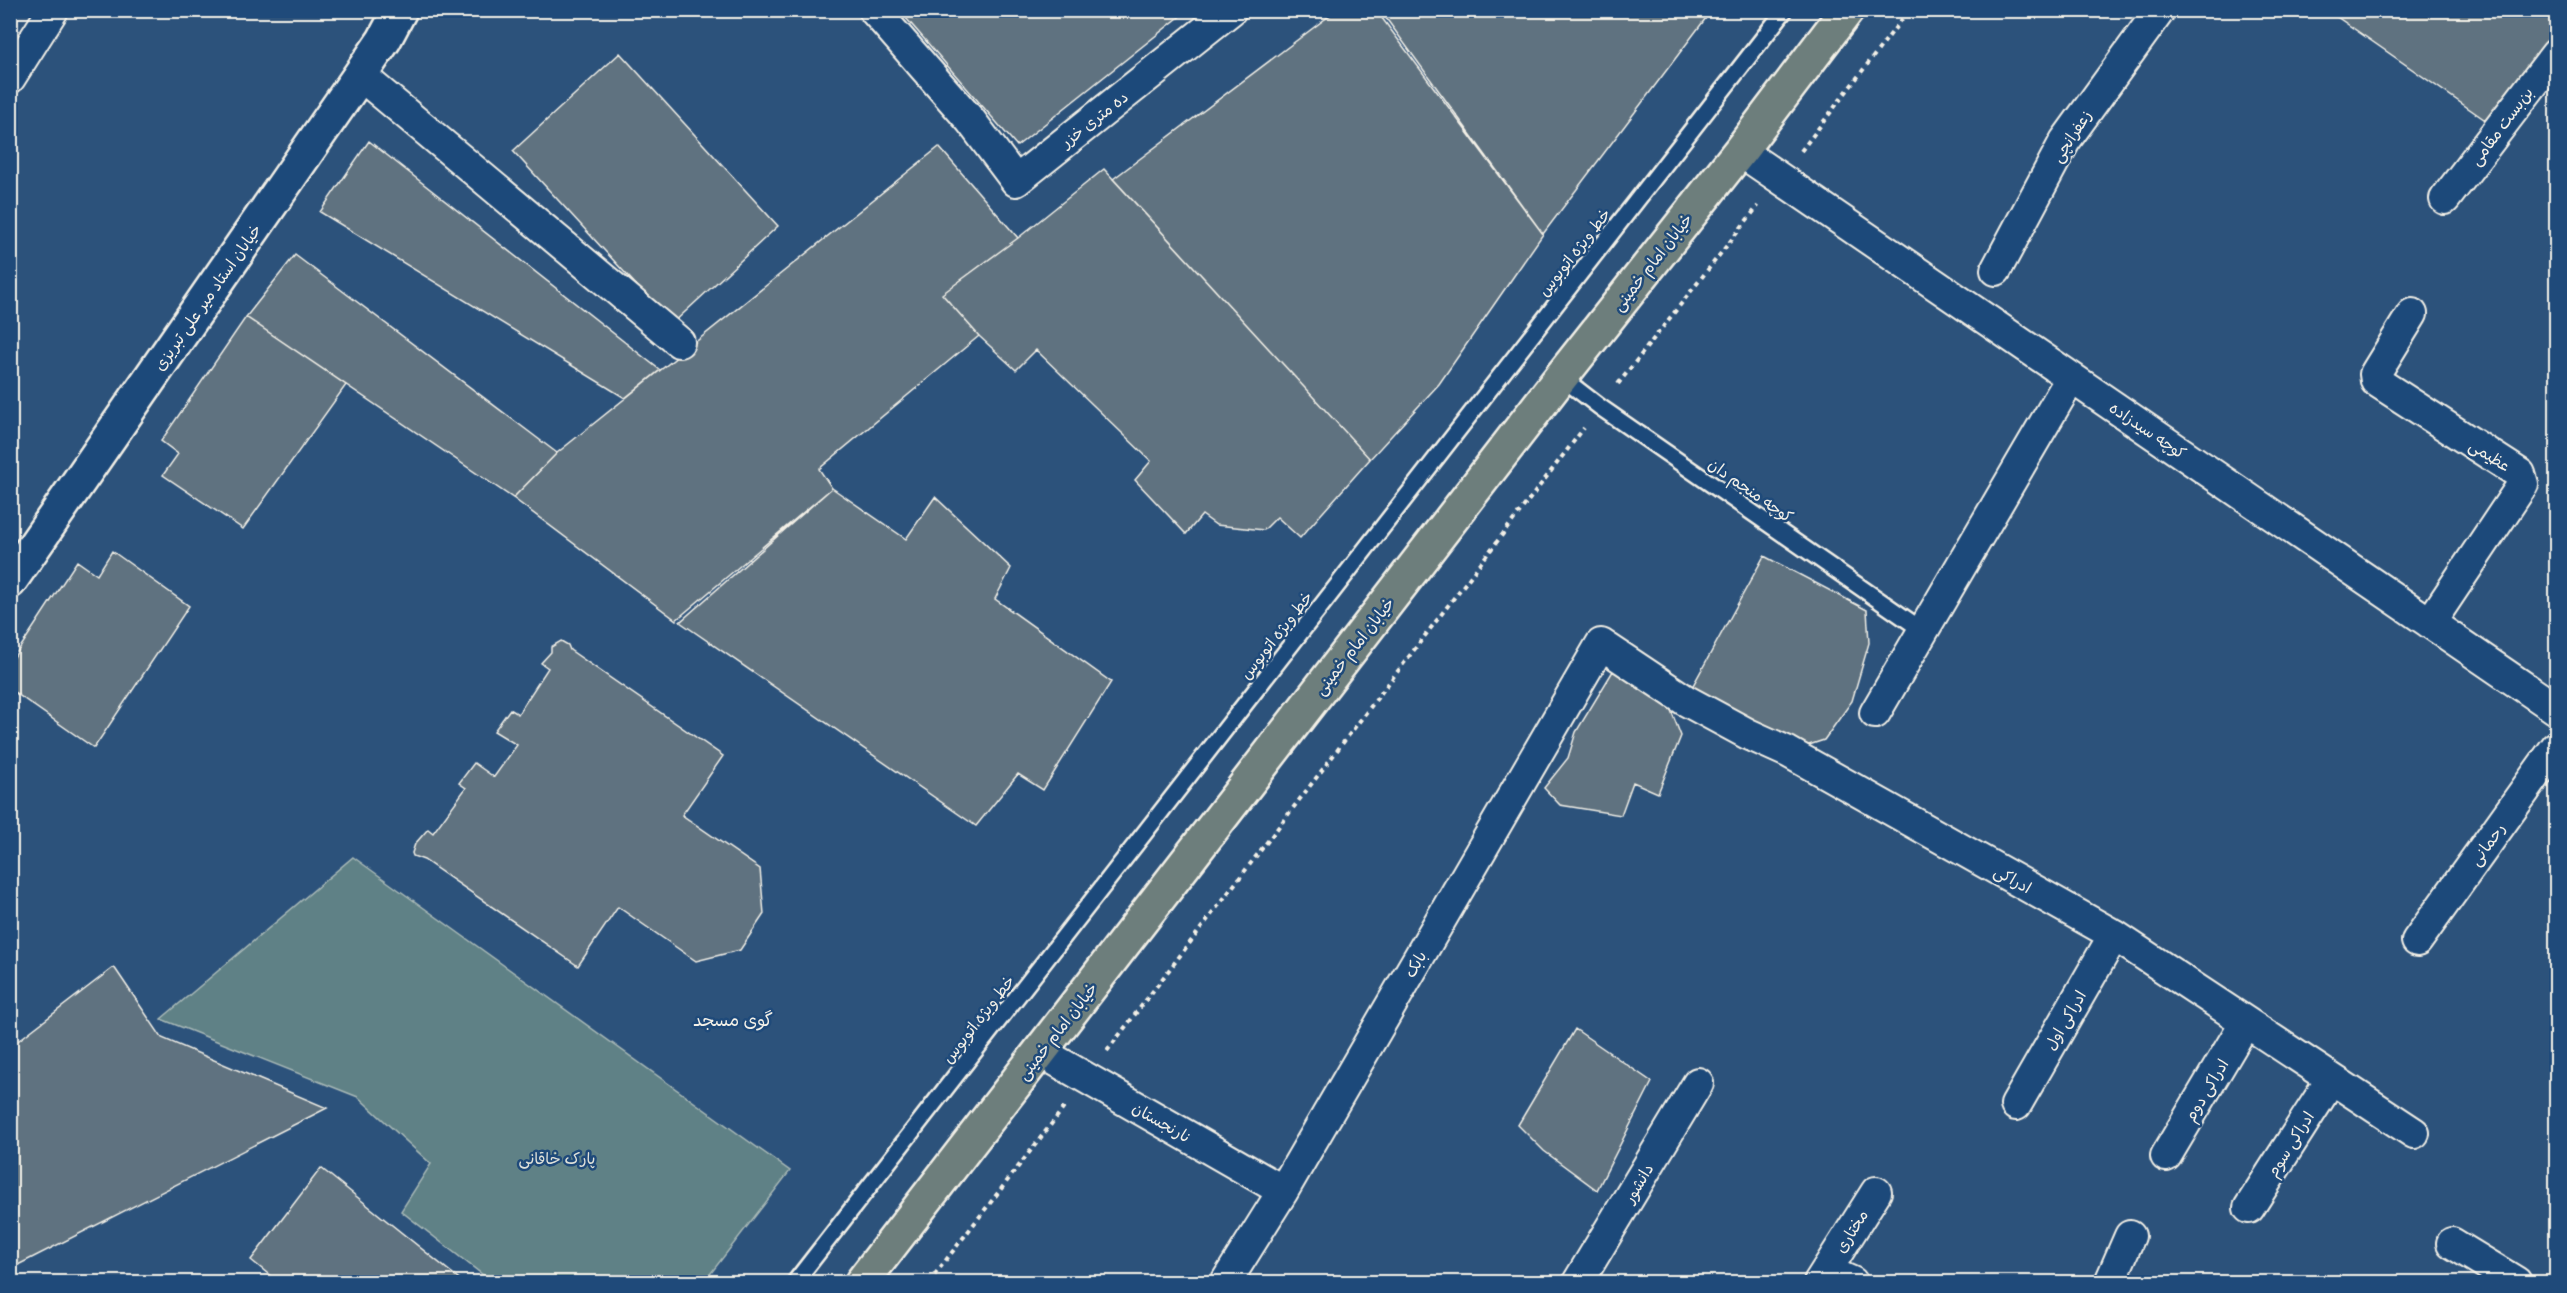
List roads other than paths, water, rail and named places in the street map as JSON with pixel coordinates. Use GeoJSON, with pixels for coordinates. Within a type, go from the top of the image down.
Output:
{"type":"FeatureCollection","features":[{"type":"Feature","properties":{"kind":"main road","name":"خیابان امام خمینی"},"geometry":{"type":"LineString","coordinates":[[862,1282],[1847,10]]}},
{"type":"Feature","properties":{"kind":"street"},"geometry":{"type":"LineString","coordinates":[[10,78],[53,10]]}},
{"type":"Feature","properties":{"kind":"street","name":"خیابان استاد میر علی تبریزی"},"geometry":{"type":"LineString","coordinates":[[10,581],[384,40],[400,10]]}},
{"type":"Feature","properties":{"kind":"street","name":"ده متری خزر"},"geometry":{"type":"LineString","coordinates":[[874,10],[971,121],[1016,181],[1232,10]]}},
{"type":"Feature","properties":{"kind":"street","name":"زعفرانچی"},"geometry":{"type":"LineString","coordinates":[[1996,270],[2065,141],[2160,10]]}},
{"type":"Feature","properties":{"kind":"street","name":"بن‌بست مقامی"},"geometry":{"type":"LineString","coordinates":[[2445,199],[2556,54]]}},
{"type":"Feature","properties":{"kind":"street"},"geometry":{"type":"LineString","coordinates":[[360,75],[679,342]]}},
{"type":"Feature","properties":{"kind":"street","name":"کوچه سیدزاده"},"geometry":{"type":"LineString","coordinates":[[1740,151],[2556,709]]}},
{"type":"Feature","properties":{"kind":"street","name":"عظیمی"},"geometry":{"type":"LineString","coordinates":[[2412,314],[2375,374],[2376,381],[2520,474],[2523,479],[2523,484],[2430,623]]}},
{"type":"Feature","properties":{"kind":"street"},"geometry":{"type":"LineString","coordinates":[[1875,713],[2072,378]]}},
{"type":"Feature","properties":{"kind":"street","name":"ادراکی"},"geometry":{"type":"LineString","coordinates":[[1601,644],[1685,700],[1748,734],[1788,752],[2114,935],[2414,1133]]}},
{"type":"Feature","properties":{"kind":"street","name":"بابک"},"geometry":{"type":"LineString","coordinates":[[1226,1282],[1283,1191],[1601,644]]}},
{"type":"Feature","properties":{"kind":"street","name":"رحمانی"},"geometry":{"type":"LineString","coordinates":[[2418,941],[2556,747]]}},
{"type":"Feature","properties":{"kind":"street","name":"ادراکی اول"},"geometry":{"type":"LineString","coordinates":[[2016,1105],[2114,935]]}},
{"type":"Feature","properties":{"kind":"street","name":"ادراکی دوم"},"geometry":{"type":"LineString","coordinates":[[2166,1156],[2245,1023]]}},
{"type":"Feature","properties":{"kind":"street","name":"نارنجستان"},"geometry":{"type":"LineString","coordinates":[[1041,1052],[1283,1191]]}},
{"type":"Feature","properties":{"kind":"street","name":"ادراکی سوم"},"geometry":{"type":"LineString","coordinates":[[2250,1208],[2331,1080]]}},
{"type":"Feature","properties":{"kind":"street","name":"دانشور"},"geometry":{"type":"LineString","coordinates":[[1578,1282],[1698,1083]]}},
{"type":"Feature","properties":{"kind":"street","name":"مختاری"},"geometry":{"type":"LineString","coordinates":[[1832,1278],[1876,1192]]}},
{"type":"Feature","properties":{"kind":"street"},"geometry":{"type":"LineString","coordinates":[[2110,1282],[2130,1236]]}},
{"type":"Feature","properties":{"kind":"street"},"geometry":{"type":"LineString","coordinates":[[2452,1243],[2516,1282]]}},
{"type":"Feature","properties":{"kind":"lane","name":"خط ویژه اتوبوس"},"geometry":{"type":"LineString","coordinates":[[795,1282],[1785,10]]}},
{"type":"Feature","properties":{"kind":"lane","name":"کوچه منجم دان"},"geometry":{"type":"LineString","coordinates":[[1561,377],[1600,407],[1922,630]]}},
{"type":"Feature","properties":{"kind":"district","name":"گوی مسجد"},"geometry":{"type":"Point","coordinates":[733,1020]}},
{"type":"Feature","properties":{"kind":"park label","name":"پارک خاقانی"},"geometry":{"type":"Point","coordinates":[557,1158]}}]}
